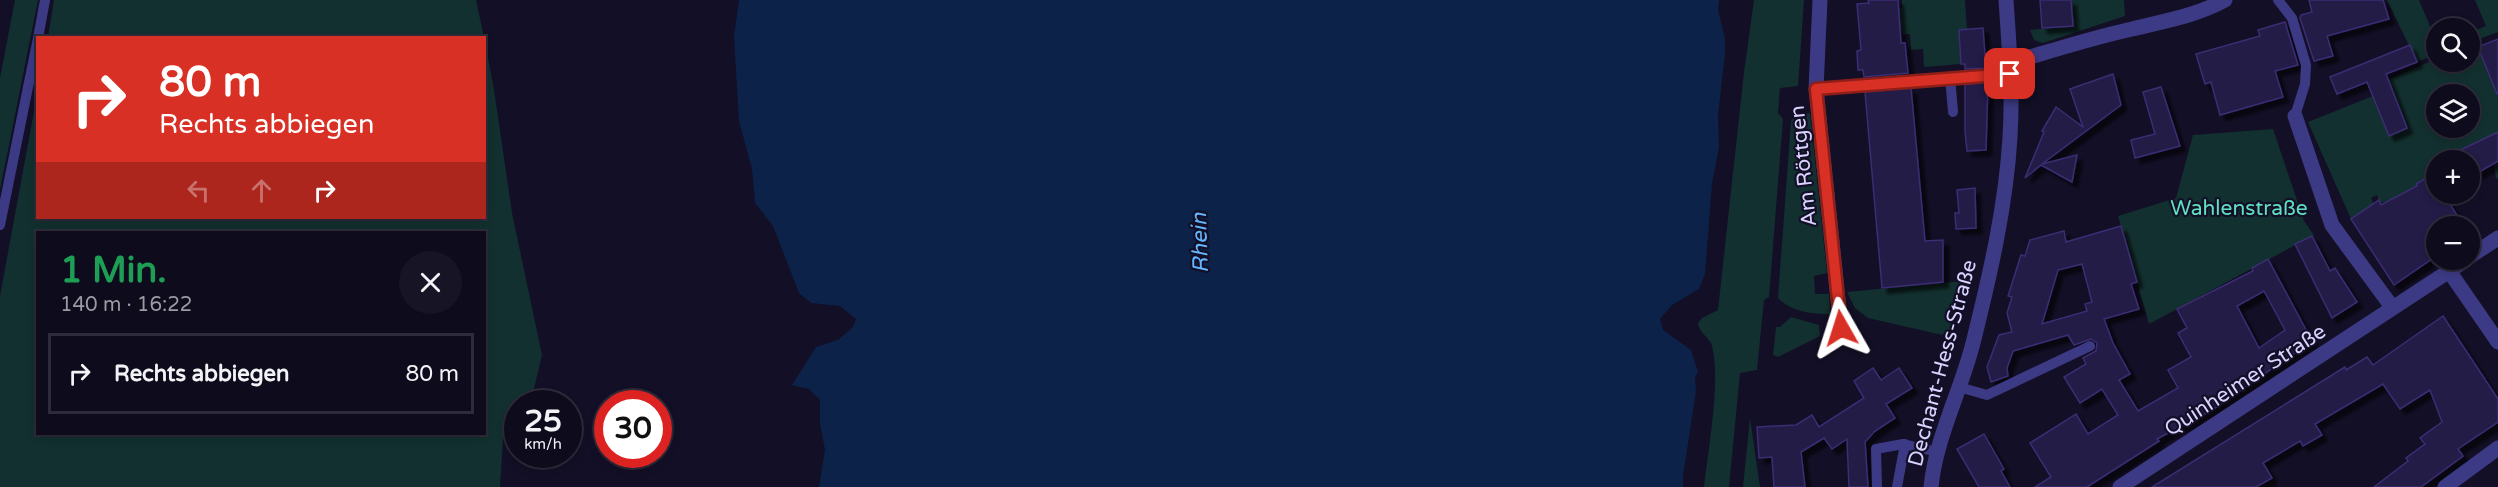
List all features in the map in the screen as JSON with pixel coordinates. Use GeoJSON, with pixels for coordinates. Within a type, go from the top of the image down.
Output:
{"type":"FeatureCollection","features":[{"type":"Feature","properties":{"kind":"street","name":"Am Röttgen"},"geometry":{"type":"LineString","coordinates":[[1820,0],[1816,89],[1841,328]]}},
{"type":"Feature","properties":{"kind":"street","name":"Dechant-Hess-Straße"},"geometry":{"type":"LineString","coordinates":[[1931,487],[1938,452],[1984,301],[2003,208],[2010,136],[2010,68],[2006,0]]}},
{"type":"Feature","properties":{"kind":"street"},"geometry":{"type":"LineString","coordinates":[[2010,68],[2130,29],[2178,18],[2212,7],[2225,0]]}},
{"type":"Feature","properties":{"kind":"street"},"geometry":{"type":"LineString","coordinates":[[2295,116],[2332,225],[2392,307]]}},
{"type":"Feature","properties":{"kind":"street","name":"Quinheimer Straße"},"geometry":{"type":"LineString","coordinates":[[2480,250],[2498,238]]}},
{"type":"Feature","properties":{"kind":"street"},"geometry":{"type":"LineString","coordinates":[[2450,271],[2498,342]]}},
{"type":"Feature","properties":{"kind":"street","name":"Quinheimer Straße"},"geometry":{"type":"LineString","coordinates":[[2120,487],[2450,271]]}},
{"type":"Feature","properties":{"kind":"street"},"geometry":{"type":"LineString","coordinates":[[2445,487],[2498,448]]}},
{"type":"Feature","properties":{"kind":"lane"},"geometry":{"type":"LineString","coordinates":[[38,36],[45,0]]}},
{"type":"Feature","properties":{"kind":"lane"},"geometry":{"type":"LineString","coordinates":[[2278,0],[2292,18],[2306,65],[2305,84],[2295,116]]}},
{"type":"Feature","properties":{"kind":"lane"},"geometry":{"type":"LineString","coordinates":[[0,225],[36,48]]}},
{"type":"Feature","properties":{"kind":"lane"},"geometry":{"type":"LineString","coordinates":[[1816,89],[1950,77],[2010,68]]}},
{"type":"Feature","properties":{"kind":"lane"},"geometry":{"type":"LineString","coordinates":[[1950,77],[1953,112]]}},
{"type":"Feature","properties":{"kind":"lane"},"geometry":{"type":"LineString","coordinates":[[1959,387],[1987,395],[2090,346]]}},
{"type":"Feature","properties":{"kind":"lane"},"geometry":{"type":"LineString","coordinates":[[1877,487],[1876,449],[1905,444],[1938,452]]}},
{"type":"Feature","properties":{"kind":"lane"},"geometry":{"type":"LineString","coordinates":[[1898,487],[1905,444]]}},
{"type":"Feature","properties":{"kind":"green space"},"geometry":{"type":"Polygon","coordinates":[[[15,0],[38,0],[0,190],[0,78],[15,0]]]}},
{"type":"Feature","properties":{"kind":"green space"},"geometry":{"type":"Polygon","coordinates":[[[54,0],[476,0],[484,36],[48,36],[54,0]]]}},
{"type":"Feature","properties":{"kind":"green space"},"geometry":{"type":"Polygon","coordinates":[[[1754,0],[1804,0],[1798,86],[1780,88],[1778,113],[1783,119],[1769,297],[1764,300],[1757,370],[1740,373],[1729,487],[1704,487],[1713,416],[1715,378],[1712,346],[1700,330],[1698,323],[1702,318],[1718,310],[1754,0]]]}},
{"type":"Feature","properties":{"kind":"green space"},"geometry":{"type":"Polygon","coordinates":[[[1902,0],[1965,0],[1967,30],[1959,30],[1961,64],[1924,67],[1923,49],[1911,50],[1910,34],[1896,35],[1895,26],[1900,25],[1899,9],[1902,8],[1902,0]]]}},
{"type":"Feature","properties":{"kind":"green space"},"geometry":{"type":"Polygon","coordinates":[[[2071,0],[2124,0],[2125,16],[2043,43],[2034,40],[2030,30],[2073,26],[2071,0]]]}},
{"type":"Feature","properties":{"kind":"green space"},"geometry":{"type":"Polygon","coordinates":[[[2387,0],[2419,0],[2427,18],[2426,58],[2417,62],[2387,0]]]}},
{"type":"Feature","properties":{"kind":"green space"},"geometry":{"type":"Polygon","coordinates":[[[2475,0],[2498,0],[2498,32],[2480,39],[2480,28],[2486,26],[2475,0]]]}},
{"type":"Feature","properties":{"kind":"green space"},"geometry":{"type":"Polygon","coordinates":[[[486,46],[512,213],[542,355],[534,390],[504,390],[500,487],[0,487],[0,296],[36,100],[36,219],[486,219],[486,46]]]}},
{"type":"Feature","properties":{"kind":"green space"},"geometry":{"type":"Polygon","coordinates":[[[2480,52],[2498,96],[2498,178],[2496,179],[2494,163],[2480,159],[2480,150],[2426,150],[2426,204],[2430,204],[2430,206],[2394,199],[2380,203],[2377,195],[2371,198],[2374,205],[2351,219],[2308,122],[2373,96],[2389,135],[2407,128],[2387,80],[2426,63],[2426,72],[2480,72],[2480,52]]]}},
{"type":"Feature","properties":{"kind":"green space"},"geometry":{"type":"Polygon","coordinates":[[[1810,113],[1827,273],[1814,276],[1815,294],[1829,294],[1830,314],[1802,311],[1783,303],[1778,298],[1791,121],[1797,114],[1810,113]]]}},
{"type":"Feature","properties":{"kind":"green space","name":"Wahlenstraße"},"geometry":{"type":"Polygon","coordinates":[[[2273,129],[2304,221],[2314,235],[2149,324],[2118,216],[2176,198],[2193,135],[2273,129]]]}},
{"type":"Feature","properties":{"kind":"green space"},"geometry":{"type":"Polygon","coordinates":[[[1963,281],[1953,328],[1942,335],[1868,318],[1855,308],[1847,292],[1963,281]]]}},
{"type":"Feature","properties":{"kind":"green space"},"geometry":{"type":"Polygon","coordinates":[[[1791,317],[1819,325],[1820,336],[1778,357],[1773,355],[1776,327],[1780,327],[1791,317]]]}},
{"type":"Feature","properties":{"kind":"green space"},"geometry":{"type":"Polygon","coordinates":[[[1750,418],[1760,487],[1743,487],[1750,418]]]}},
{"type":"Feature","properties":{"kind":"water","name":"Rhein"},"geometry":{"type":"Polygon","coordinates":[[[739,0],[1719,0],[1718,10],[1725,38],[1725,54],[1718,115],[1719,147],[1712,184],[1705,274],[1699,289],[1672,305],[1660,319],[1663,330],[1691,350],[1698,372],[1695,377],[1696,391],[1683,487],[819,487],[825,450],[820,424],[820,400],[809,389],[792,385],[816,347],[838,340],[853,327],[856,319],[840,306],[811,303],[799,293],[773,226],[755,203],[752,169],[739,121],[734,37],[739,0]]]}},
{"type":"Feature","properties":{"kind":"building"},"geometry":{"type":"Polygon","coordinates":[[[1868,0],[1898,0],[1901,43],[1905,43],[1908,73],[1864,77],[1863,70],[1858,70],[1857,51],[1861,50],[1857,4],[1869,3],[1868,0]]]}},
{"type":"Feature","properties":{"kind":"building"},"geometry":{"type":"Polygon","coordinates":[[[2040,0],[2071,0],[2073,26],[2042,28],[2040,0]]]}},
{"type":"Feature","properties":{"kind":"building"},"geometry":{"type":"Polygon","coordinates":[[[2309,0],[2383,0],[2389,19],[2327,36],[2333,56],[2314,61],[2300,18],[2301,15],[2312,12],[2309,0]]]}},
{"type":"Feature","properties":{"kind":"building"},"geometry":{"type":"Polygon","coordinates":[[[2285,22],[2298,65],[2275,71],[2283,97],[2220,115],[2211,82],[2205,84],[2196,54],[2260,36],[2258,30],[2285,22]]]}},
{"type":"Feature","properties":{"kind":"building"},"geometry":{"type":"Polygon","coordinates":[[[1983,28],[1986,68],[1965,69],[1965,64],[1961,64],[1959,30],[1983,28]]]}},
{"type":"Feature","properties":{"kind":"building"},"geometry":{"type":"Polygon","coordinates":[[[2498,39],[2498,94],[2480,52],[2480,46],[2498,39]]]}},
{"type":"Feature","properties":{"kind":"building"},"geometry":{"type":"Polygon","coordinates":[[[2410,45],[2417,62],[2386,74],[2407,128],[2389,136],[2367,82],[2337,94],[2330,77],[2410,45]]]}},
{"type":"Feature","properties":{"kind":"building"},"geometry":{"type":"Polygon","coordinates":[[[2113,74],[2121,105],[2042,164],[2077,155],[2072,182],[2041,165],[2025,178],[2044,132],[2042,131],[2056,107],[2083,127],[2070,89],[2113,74]]]}},
{"type":"Feature","properties":{"kind":"building"},"geometry":{"type":"Polygon","coordinates":[[[1988,83],[1986,150],[1967,151],[1965,84],[1988,83]]]}},
{"type":"Feature","properties":{"kind":"building"},"geometry":{"type":"Polygon","coordinates":[[[2161,87],[2180,146],[2135,158],[2131,140],[2155,134],[2143,92],[2161,87]]]}},
{"type":"Feature","properties":{"kind":"building"},"geometry":{"type":"Polygon","coordinates":[[[1911,88],[1925,241],[1943,240],[1943,282],[1882,288],[1865,92],[1911,88]]]}},
{"type":"Feature","properties":{"kind":"building"},"geometry":{"type":"Polygon","coordinates":[[[2498,132],[2498,161],[2480,172],[2480,150],[2461,150],[2498,132]]]}},
{"type":"Feature","properties":{"kind":"building"},"geometry":{"type":"Polygon","coordinates":[[[2426,178],[2426,204],[2450,204],[2458,216],[2426,216],[2426,263],[2394,285],[2351,219],[2379,200],[2381,205],[2417,186],[2416,184],[2426,178]]]}},
{"type":"Feature","properties":{"kind":"building"},"geometry":{"type":"Polygon","coordinates":[[[1975,188],[1976,228],[1956,229],[1955,213],[1959,213],[1957,190],[1975,188]]]}},
{"type":"Feature","properties":{"kind":"building"},"geometry":{"type":"Polygon","coordinates":[[[2121,226],[2137,282],[2131,284],[2139,309],[2104,319],[2113,343],[2130,374],[2119,380],[2138,411],[2178,388],[2168,370],[2191,357],[2178,333],[2187,328],[2177,309],[2253,271],[2252,268],[2268,259],[2312,341],[2212,410],[2157,439],[2159,441],[2087,487],[2035,487],[2051,477],[2030,443],[2076,414],[2088,434],[2118,415],[2102,389],[2080,403],[2064,377],[2086,364],[2083,358],[2096,351],[2097,343],[2091,339],[2074,345],[2068,335],[2013,351],[2007,368],[2008,376],[1991,382],[1987,367],[1999,335],[2012,332],[2007,313],[2012,297],[2008,296],[2021,255],[2025,256],[2030,240],[2064,231],[2066,242],[2121,226]],[[2082,264],[2058,270],[2042,324],[2087,311],[2085,304],[2092,302],[2082,264]],[[2264,291],[2237,306],[2259,348],[2285,330],[2264,291]]]}},
{"type":"Feature","properties":{"kind":"building"},"geometry":{"type":"Polygon","coordinates":[[[2312,236],[2330,271],[2335,268],[2357,302],[2332,318],[2295,244],[2312,236]]]}},
{"type":"Feature","properties":{"kind":"building"},"geometry":{"type":"Polygon","coordinates":[[[2443,316],[2498,399],[2498,422],[2458,449],[2463,456],[2421,487],[2374,487],[2408,461],[2406,458],[2425,444],[2420,438],[2442,422],[2430,390],[2400,409],[2383,384],[2315,424],[2322,435],[2303,446],[2300,441],[2263,463],[2272,478],[2256,487],[2152,487],[2345,367],[2346,370],[2367,357],[2373,365],[2443,316]]]}},
{"type":"Feature","properties":{"kind":"building"},"geometry":{"type":"Polygon","coordinates":[[[1873,368],[1881,380],[1899,368],[1912,388],[1886,404],[1895,418],[1875,431],[1865,442],[1868,487],[1849,487],[1847,439],[1832,449],[1824,438],[1801,452],[1805,487],[1774,487],[1772,457],[1759,458],[1757,427],[1796,425],[1812,415],[1819,427],[1864,398],[1854,381],[1873,368]]]}},
{"type":"Feature","properties":{"kind":"building"},"geometry":{"type":"Polygon","coordinates":[[[1984,434],[2004,469],[2001,471],[2010,487],[1979,487],[1957,449],[1984,434]]]}},
{"type":"Feature","properties":{"kind":"route"},"geometry":{"type":"LineString","coordinates":[[1841,328],[1816,89],[2010,74]]}}]}
